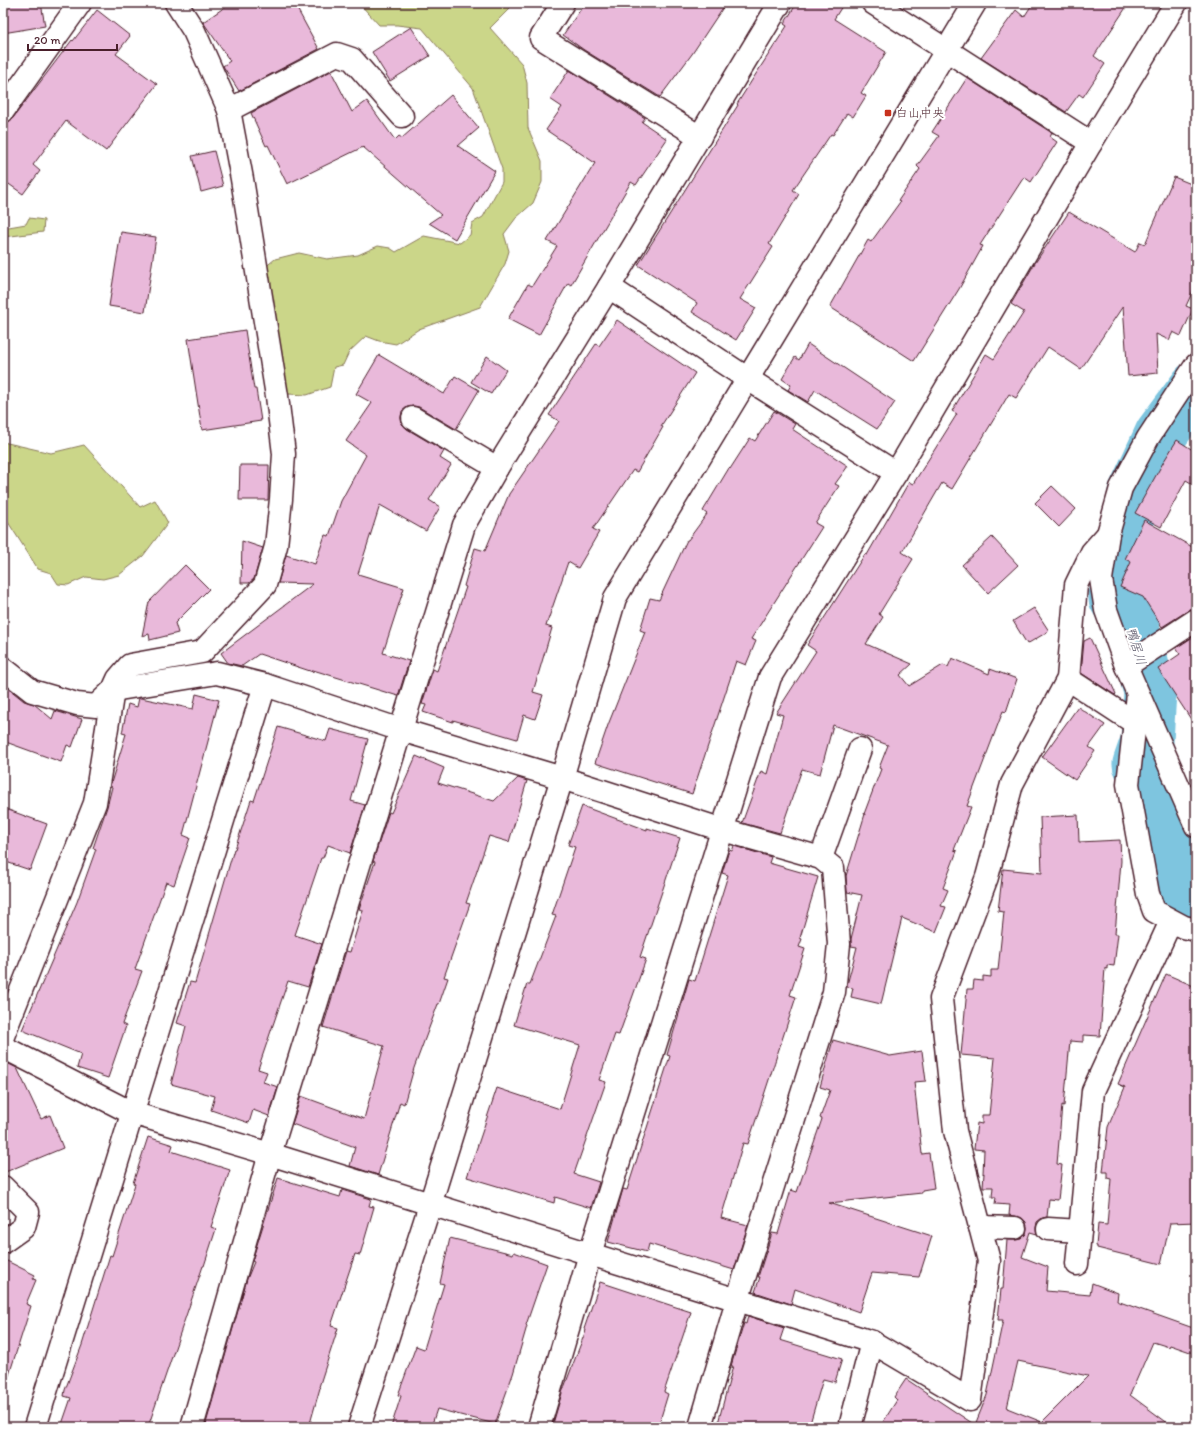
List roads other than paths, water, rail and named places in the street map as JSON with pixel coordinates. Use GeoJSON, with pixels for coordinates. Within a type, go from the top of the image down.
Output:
{"type":"FeatureCollection","features":[{"type":"Feature","properties":{"kind":"street"},"geometry":{"type":"LineString","coordinates":[[3,111],[80,3]]}},
{"type":"Feature","properties":{"kind":"street"},"geometry":{"type":"LineString","coordinates":[[3,1036],[95,803],[113,690],[118,679],[130,665],[202,652],[265,586],[276,546],[282,499],[284,454],[277,396],[242,179],[229,110],[194,31],[176,3]]}},
{"type":"Feature","properties":{"kind":"street"},"geometry":{"type":"LineString","coordinates":[[563,3],[541,38],[700,137]]}},
{"type":"Feature","properties":{"kind":"street"},"geometry":{"type":"LineString","coordinates":[[192,1427],[270,1154],[464,525],[497,468],[700,137],[780,3]]}},
{"type":"Feature","properties":{"kind":"street"},"geometry":{"type":"LineString","coordinates":[[873,3],[1091,143]]}},
{"type":"Feature","properties":{"kind":"street"},"geometry":{"type":"LineString","coordinates":[[359,1427],[430,1205],[562,778],[615,598],[975,3]]}},
{"type":"Feature","properties":{"kind":"street"},"geometry":{"type":"LineString","coordinates":[[539,1427],[590,1254],[770,677],[896,473],[1091,143],[1176,3]]}},
{"type":"Feature","properties":{"kind":"street"},"geometry":{"type":"LineString","coordinates":[[229,110],[337,54],[352,59],[402,116]]}},
{"type":"Feature","properties":{"kind":"street"},"geometry":{"type":"LineString","coordinates":[[608,287],[748,379],[896,473]]}},
{"type":"Feature","properties":{"kind":"street"},"geometry":{"type":"LineString","coordinates":[[1196,365],[1148,438],[1121,488],[1108,534],[1101,579],[1106,610],[1126,666],[1196,826]]}},
{"type":"Feature","properties":{"kind":"street"},"geometry":{"type":"LineString","coordinates":[[413,418],[497,468]]}},
{"type":"Feature","properties":{"kind":"street"},"geometry":{"type":"LineString","coordinates":[[3,1047],[132,1113],[270,1154],[872,1342],[970,1400],[989,1262],[955,1131],[942,999],[987,877],[1012,784],[1068,679],[1076,585],[1092,552],[1108,534]]}},
{"type":"Feature","properties":{"kind":"street"},"geometry":{"type":"LineString","coordinates":[[1126,666],[1196,620]]}},
{"type":"Feature","properties":{"kind":"street"},"geometry":{"type":"LineString","coordinates":[[3,668],[32,691],[77,704],[96,706],[113,690],[217,674],[265,686],[401,730],[562,778],[723,830],[821,858],[833,868],[839,944],[834,992],[737,1301],[700,1427]]}},
{"type":"Feature","properties":{"kind":"street"},"geometry":{"type":"LineString","coordinates":[[1068,679],[1135,724]]}},
{"type":"Feature","properties":{"kind":"street"},"geometry":{"type":"LineString","coordinates":[[35,1427],[265,686]]}},
{"type":"Feature","properties":{"kind":"street"},"geometry":{"type":"LineString","coordinates":[[1138,693],[1128,784],[1148,894],[1154,912],[1184,927],[1196,930]]}},
{"type":"Feature","properties":{"kind":"street"},"geometry":{"type":"LineString","coordinates":[[821,858],[860,749]]}},
{"type":"Feature","properties":{"kind":"street"},"geometry":{"type":"LineString","coordinates":[[1077,1264],[1093,1091],[1171,921]]}},
{"type":"Feature","properties":{"kind":"street"},"geometry":{"type":"LineString","coordinates":[[3,1187],[28,1212],[24,1227],[3,1242]]}},
{"type":"Feature","properties":{"kind":"street"},"geometry":{"type":"LineString","coordinates":[[980,1227],[1015,1228]]}},
{"type":"Feature","properties":{"kind":"street"},"geometry":{"type":"LineString","coordinates":[[1048,1229],[1080,1231]]}},
{"type":"Feature","properties":{"kind":"street"},"geometry":{"type":"LineString","coordinates":[[850,1427],[872,1342]]}},
{"type":"Feature","properties":{"kind":"waterway","name":"鴨居川"},"geometry":{"type":"LineString","coordinates":[[1196,387],[1161,434],[1134,493],[1121,553],[1115,598],[1133,628],[1150,692],[1147,741],[1139,764],[1155,793],[1165,817],[1171,881],[1187,907],[1196,908]]}},
{"type":"Feature","properties":{"kind":"place","name":"白山中央"},"geometry":{"type":"Point","coordinates":[888,113]}}]}
